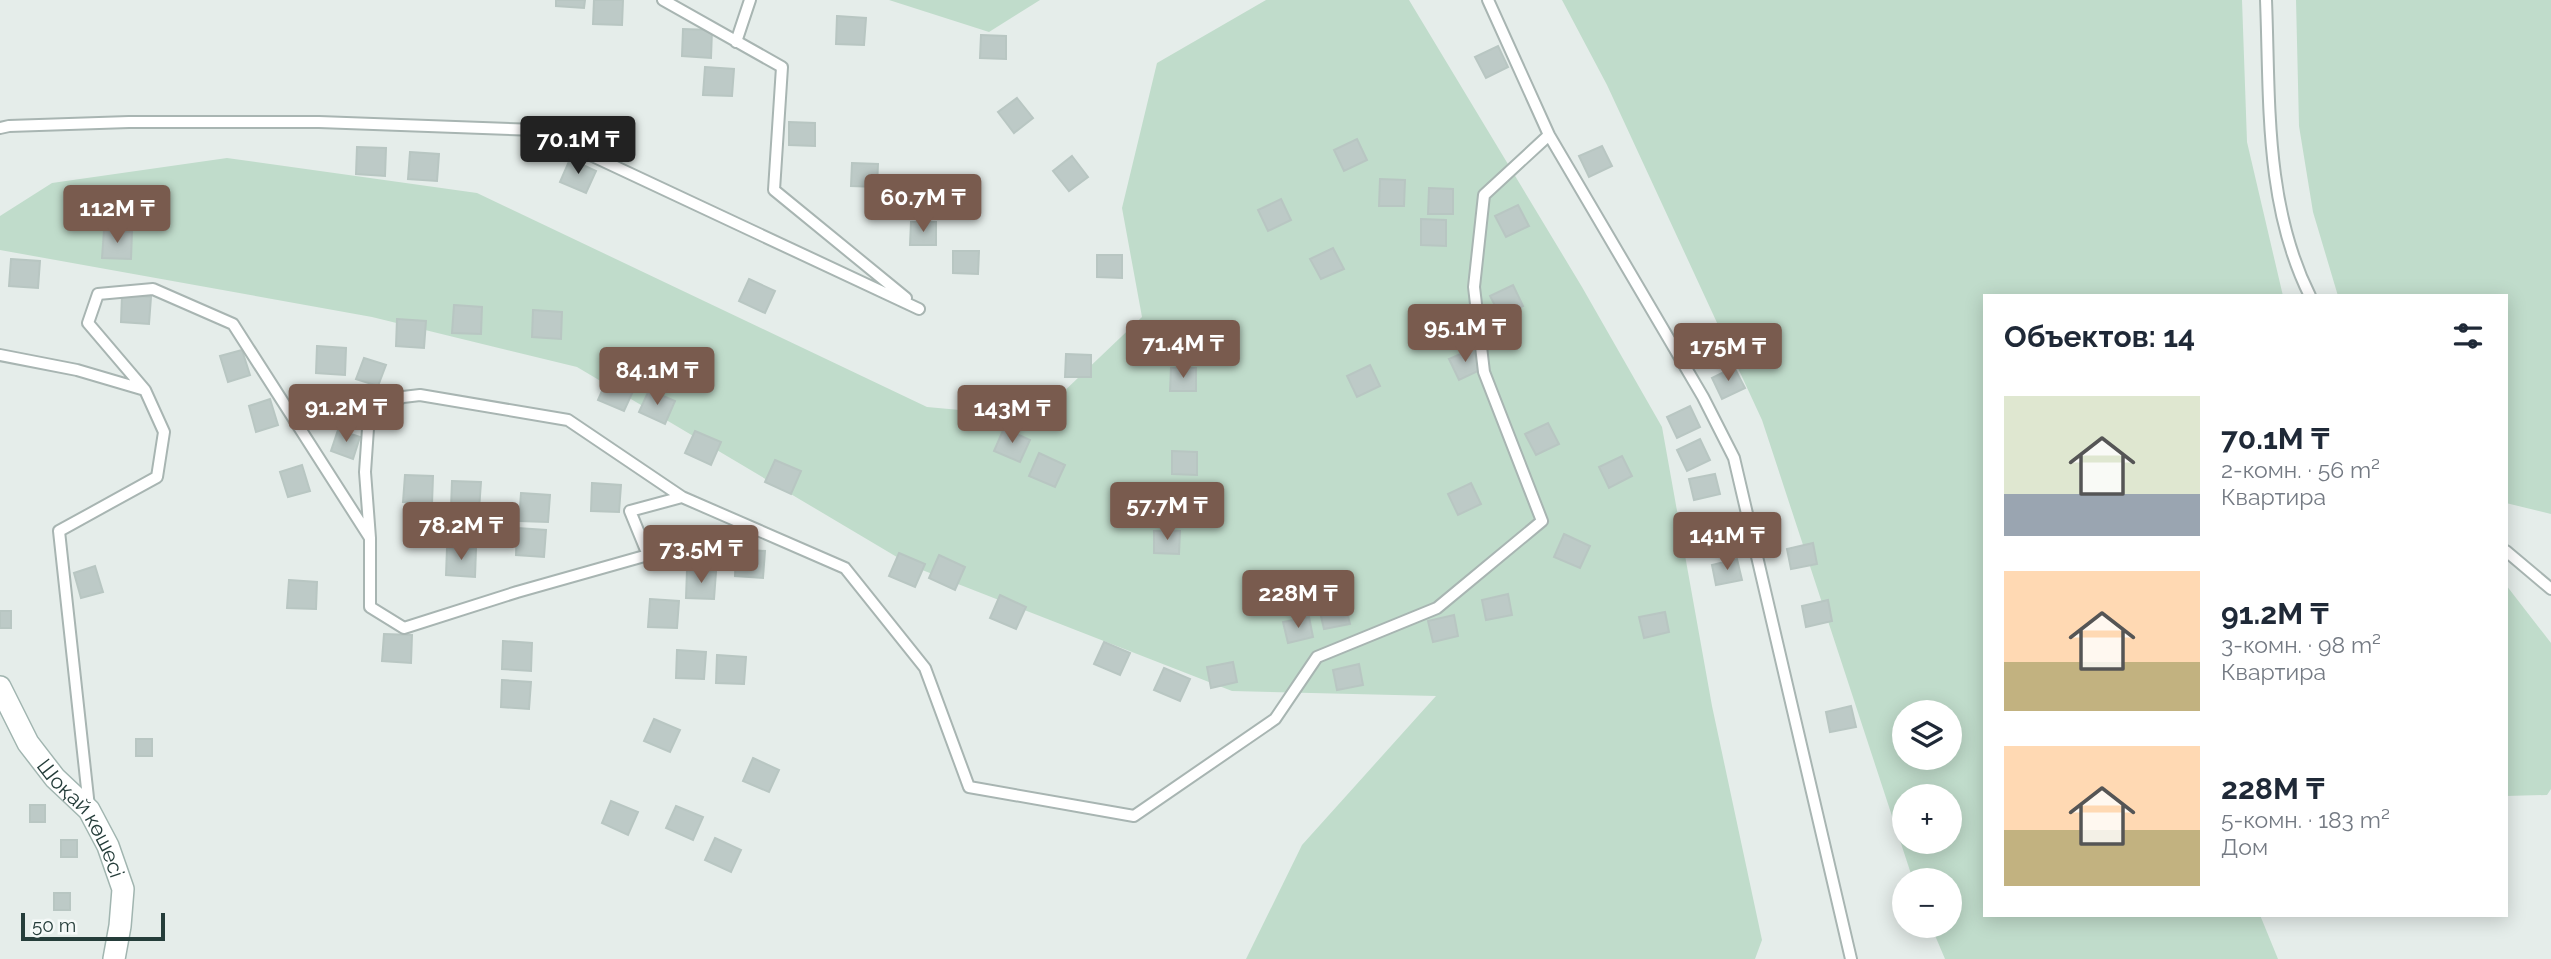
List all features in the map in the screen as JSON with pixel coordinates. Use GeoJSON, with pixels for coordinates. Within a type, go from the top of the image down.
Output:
{"type":"FeatureCollection","features":[{"type":"Feature","properties":{"kind":"street","name":"Шоқай көшесі"},"geometry":{"type":"LineString","coordinates":[[0,687],[28,743],[55,778],[89,810],[108,846],[123,889],[114,959]]}},
{"type":"Feature","properties":{"kind":"lane"},"geometry":{"type":"LineString","coordinates":[[0,128],[130,122],[319,122],[537,130],[919,309],[774,190],[782,68],[663,0]]}},
{"type":"Feature","properties":{"kind":"lane"},"geometry":{"type":"LineString","coordinates":[[736,42],[750,0]]}},
{"type":"Feature","properties":{"kind":"lane"},"geometry":{"type":"LineString","coordinates":[[1488,0],[1549,135],[1703,397],[1734,458],[1851,959]]}},
{"type":"Feature","properties":{"kind":"lane"},"geometry":{"type":"LineString","coordinates":[[2266,0],[2273,160],[2282,218],[2309,294]]}},
{"type":"Feature","properties":{"kind":"lane"},"geometry":{"type":"LineString","coordinates":[[682,497],[630,511],[648,555],[517,592],[404,628],[370,607],[370,538],[365,472],[369,414],[403,397],[421,395],[568,420],[682,497],[845,568],[925,668],[969,787],[1134,816],[1275,719],[1317,657],[1437,608],[1542,521],[1484,372],[1474,287],[1484,195],[1549,135]]}},
{"type":"Feature","properties":{"kind":"lane"},"geometry":{"type":"LineString","coordinates":[[89,810],[59,531],[157,477],[164,432],[145,390],[88,323],[98,294],[153,289],[233,324],[370,538]]}},
{"type":"Feature","properties":{"kind":"lane"},"geometry":{"type":"LineString","coordinates":[[0,355],[77,370],[145,390]]}},
{"type":"Feature","properties":{"kind":"lane"},"geometry":{"type":"LineString","coordinates":[[2508,553],[2551,589]]}},
{"type":"Feature","properties":{"kind":"green space"},"geometry":{"type":"Polygon","coordinates":[[[889,0],[1040,0],[989,32],[889,0]]]}},
{"type":"Feature","properties":{"kind":"green space"},"geometry":{"type":"Polygon","coordinates":[[[1266,0],[1409,0],[1582,287],[1662,427],[1712,706],[1762,940],[1755,959],[1246,959],[1302,845],[1436,696],[1232,691],[912,566],[577,367],[372,317],[0,250],[0,216],[52,183],[227,158],[477,193],[927,407],[1037,417],[1142,317],[1122,208],[1157,63],[1266,0]]]}},
{"type":"Feature","properties":{"kind":"green space"},"geometry":{"type":"Polygon","coordinates":[[[1562,0],[2242,0],[2247,142],[2283,294],[1983,294],[1983,917],[2261,917],[2278,959],[1945,959],[1936,938],[1962,938],[1962,868],[1909,868],[1904,854],[1962,854],[1962,784],[1892,784],[1892,816],[1762,420],[1607,85],[1562,0]]]}},
{"type":"Feature","properties":{"kind":"green space"},"geometry":{"type":"Polygon","coordinates":[[[2296,0],[2551,0],[2551,514],[2508,503],[2508,294],[2337,294],[2313,212],[2299,126],[2296,0]]]}},
{"type":"Feature","properties":{"kind":"green space"},"geometry":{"type":"Polygon","coordinates":[[[2508,588],[2551,643],[2551,789],[2547,795],[2508,796],[2508,588]]]}},
{"type":"Feature","properties":{"kind":"building"},"geometry":{"type":"Polygon","coordinates":[[[556,0],[585,0],[584,8],[556,6],[556,0]]]}},
{"type":"Feature","properties":{"kind":"building"},"geometry":{"type":"Polygon","coordinates":[[[594,0],[623,0],[622,25],[593,24],[594,0]]]}},
{"type":"Feature","properties":{"kind":"building"},"geometry":{"type":"Polygon","coordinates":[[[837,16],[866,18],[864,45],[836,44],[837,16]]]}},
{"type":"Feature","properties":{"kind":"building"},"geometry":{"type":"Polygon","coordinates":[[[683,29],[712,30],[711,58],[682,56],[683,29]]]}},
{"type":"Feature","properties":{"kind":"building"},"geometry":{"type":"Polygon","coordinates":[[[981,35],[1006,36],[1006,59],[980,58],[981,35]]]}},
{"type":"Feature","properties":{"kind":"building"},"geometry":{"type":"Polygon","coordinates":[[[1498,46],[1508,67],[1486,78],[1475,57],[1498,46]]]}},
{"type":"Feature","properties":{"kind":"building"},"geometry":{"type":"Polygon","coordinates":[[[705,67],[734,69],[732,96],[703,95],[705,67]]]}},
{"type":"Feature","properties":{"kind":"building"},"geometry":{"type":"Polygon","coordinates":[[[1017,98],[1033,118],[1014,133],[998,112],[1017,98]]]}},
{"type":"Feature","properties":{"kind":"building"},"geometry":{"type":"Polygon","coordinates":[[[789,122],[815,123],[815,146],[789,145],[789,122]]]}},
{"type":"Feature","properties":{"kind":"building"},"geometry":{"type":"Polygon","coordinates":[[[1357,139],[1367,160],[1344,171],[1334,150],[1357,139]]]}},
{"type":"Feature","properties":{"kind":"building"},"geometry":{"type":"Polygon","coordinates":[[[1602,146],[1612,166],[1589,177],[1579,156],[1602,146]]]}},
{"type":"Feature","properties":{"kind":"building"},"geometry":{"type":"Polygon","coordinates":[[[357,147],[386,148],[385,176],[356,174],[357,147]]]}},
{"type":"Feature","properties":{"kind":"building"},"geometry":{"type":"Polygon","coordinates":[[[410,152],[439,154],[437,181],[408,179],[410,152]]]}},
{"type":"Feature","properties":{"kind":"building"},"geometry":{"type":"Polygon","coordinates":[[[1072,156],[1088,177],[1069,191],[1053,171],[1072,156]]]}},
{"type":"Feature","properties":{"kind":"building"},"geometry":{"type":"Polygon","coordinates":[[[570,159],[596,171],[586,193],[560,182],[570,159]]]}},
{"type":"Feature","properties":{"kind":"building"},"geometry":{"type":"Polygon","coordinates":[[[852,163],[878,164],[877,187],[851,186],[852,163]]]}},
{"type":"Feature","properties":{"kind":"building"},"geometry":{"type":"Polygon","coordinates":[[[1380,179],[1405,180],[1404,206],[1379,206],[1380,179]]]}},
{"type":"Feature","properties":{"kind":"building"},"geometry":{"type":"Polygon","coordinates":[[[1429,188],[1453,189],[1453,214],[1428,214],[1429,188]]]}},
{"type":"Feature","properties":{"kind":"building"},"geometry":{"type":"Polygon","coordinates":[[[1281,199],[1291,220],[1268,231],[1258,210],[1281,199]]]}},
{"type":"Feature","properties":{"kind":"building"},"geometry":{"type":"Polygon","coordinates":[[[1518,205],[1529,226],[1506,237],[1495,216],[1518,205]]]}},
{"type":"Feature","properties":{"kind":"building"},"geometry":{"type":"Polygon","coordinates":[[[1421,219],[1446,220],[1446,246],[1421,245],[1421,219]]]}},
{"type":"Feature","properties":{"kind":"building"},"geometry":{"type":"Polygon","coordinates":[[[911,222],[936,222],[936,245],[910,245],[911,222]]]}},
{"type":"Feature","properties":{"kind":"building"},"geometry":{"type":"Polygon","coordinates":[[[104,230],[132,232],[131,259],[102,258],[104,230]]]}},
{"type":"Feature","properties":{"kind":"building"},"geometry":{"type":"Polygon","coordinates":[[[1333,248],[1344,269],[1321,279],[1310,259],[1333,248]]]}},
{"type":"Feature","properties":{"kind":"building"},"geometry":{"type":"Polygon","coordinates":[[[953,251],[979,251],[978,274],[953,273],[953,251]]]}},
{"type":"Feature","properties":{"kind":"building"},"geometry":{"type":"Polygon","coordinates":[[[1097,255],[1122,255],[1122,278],[1097,277],[1097,255]]]}},
{"type":"Feature","properties":{"kind":"building"},"geometry":{"type":"Polygon","coordinates":[[[11,259],[40,261],[38,288],[9,286],[11,259]]]}},
{"type":"Feature","properties":{"kind":"building"},"geometry":{"type":"Polygon","coordinates":[[[749,279],[775,291],[765,313],[739,301],[749,279]]]}},
{"type":"Feature","properties":{"kind":"building"},"geometry":{"type":"Polygon","coordinates":[[[1513,285],[1523,306],[1501,317],[1490,296],[1513,285]]]}},
{"type":"Feature","properties":{"kind":"building"},"geometry":{"type":"Polygon","coordinates":[[[122,295],[151,297],[149,324],[121,322],[122,295]]]}},
{"type":"Feature","properties":{"kind":"building"},"geometry":{"type":"Polygon","coordinates":[[[454,305],[482,307],[481,334],[452,333],[454,305]]]}},
{"type":"Feature","properties":{"kind":"building"},"geometry":{"type":"Polygon","coordinates":[[[533,310],[562,312],[561,339],[532,337],[533,310]]]}},
{"type":"Feature","properties":{"kind":"building"},"geometry":{"type":"Polygon","coordinates":[[[397,319],[426,321],[424,348],[396,346],[397,319]]]}},
{"type":"Feature","properties":{"kind":"building"},"geometry":{"type":"Polygon","coordinates":[[[1720,327],[1730,348],[1707,359],[1697,338],[1720,327]]]}},
{"type":"Feature","properties":{"kind":"building"},"geometry":{"type":"Polygon","coordinates":[[[317,346],[346,348],[345,375],[316,373],[317,346]]]}},
{"type":"Feature","properties":{"kind":"building"},"geometry":{"type":"Polygon","coordinates":[[[1472,349],[1482,369],[1459,380],[1449,359],[1472,349]]]}},
{"type":"Feature","properties":{"kind":"building"},"geometry":{"type":"Polygon","coordinates":[[[242,350],[250,375],[228,382],[220,356],[242,350]]]}},
{"type":"Feature","properties":{"kind":"building"},"geometry":{"type":"Polygon","coordinates":[[[1066,354],[1091,355],[1091,377],[1065,377],[1066,354]]]}},
{"type":"Feature","properties":{"kind":"building"},"geometry":{"type":"Polygon","coordinates":[[[364,358],[386,365],[378,386],[356,379],[364,358]]]}},
{"type":"Feature","properties":{"kind":"building"},"geometry":{"type":"Polygon","coordinates":[[[1370,365],[1380,386],[1357,397],[1347,376],[1370,365]]]}},
{"type":"Feature","properties":{"kind":"building"},"geometry":{"type":"Polygon","coordinates":[[[1734,367],[1745,388],[1722,399],[1712,378],[1734,367]]]}},
{"type":"Feature","properties":{"kind":"building"},"geometry":{"type":"Polygon","coordinates":[[[1171,368],[1196,368],[1196,391],[1170,391],[1171,368]]]}},
{"type":"Feature","properties":{"kind":"building"},"geometry":{"type":"Polygon","coordinates":[[[608,377],[634,389],[624,411],[598,400],[608,377]]]}},
{"type":"Feature","properties":{"kind":"building"},"geometry":{"type":"Polygon","coordinates":[[[649,390],[675,401],[665,424],[639,412],[649,390]]]}},
{"type":"Feature","properties":{"kind":"building"},"geometry":{"type":"Polygon","coordinates":[[[332,395],[361,396],[359,424],[331,422],[332,395]]]}},
{"type":"Feature","properties":{"kind":"building"},"geometry":{"type":"Polygon","coordinates":[[[270,399],[278,425],[256,432],[249,406],[270,399]]]}},
{"type":"Feature","properties":{"kind":"building"},"geometry":{"type":"Polygon","coordinates":[[[1690,406],[1700,427],[1677,438],[1667,417],[1690,406]]]}},
{"type":"Feature","properties":{"kind":"building"},"geometry":{"type":"Polygon","coordinates":[[[1548,423],[1559,444],[1536,455],[1525,434],[1548,423]]]}},
{"type":"Feature","properties":{"kind":"building"},"geometry":{"type":"Polygon","coordinates":[[[1004,428],[1030,440],[1020,462],[994,451],[1004,428]]]}},
{"type":"Feature","properties":{"kind":"building"},"geometry":{"type":"Polygon","coordinates":[[[338,430],[360,437],[353,459],[331,451],[338,430]]]}},
{"type":"Feature","properties":{"kind":"building"},"geometry":{"type":"Polygon","coordinates":[[[695,431],[721,442],[711,465],[685,453],[695,431]]]}},
{"type":"Feature","properties":{"kind":"building"},"geometry":{"type":"Polygon","coordinates":[[[1700,439],[1710,460],[1687,471],[1677,450],[1700,439]]]}},
{"type":"Feature","properties":{"kind":"building"},"geometry":{"type":"Polygon","coordinates":[[[1172,451],[1197,452],[1197,475],[1172,474],[1172,451]]]}},
{"type":"Feature","properties":{"kind":"building"},"geometry":{"type":"Polygon","coordinates":[[[1039,453],[1065,465],[1055,487],[1029,476],[1039,453]]]}},
{"type":"Feature","properties":{"kind":"building"},"geometry":{"type":"Polygon","coordinates":[[[1622,456],[1632,476],[1609,488],[1599,467],[1622,456]]]}},
{"type":"Feature","properties":{"kind":"building"},"geometry":{"type":"Polygon","coordinates":[[[775,460],[801,471],[791,494],[765,482],[775,460]]]}},
{"type":"Feature","properties":{"kind":"building"},"geometry":{"type":"Polygon","coordinates":[[[302,465],[310,491],[288,497],[280,472],[302,465]]]}},
{"type":"Feature","properties":{"kind":"building"},"geometry":{"type":"Polygon","coordinates":[[[1715,474],[1720,494],[1694,500],[1689,479],[1715,474]]]}},
{"type":"Feature","properties":{"kind":"building"},"geometry":{"type":"Polygon","coordinates":[[[405,475],[433,476],[432,504],[403,502],[405,475]]]}},
{"type":"Feature","properties":{"kind":"building"},"geometry":{"type":"Polygon","coordinates":[[[452,481],[481,482],[479,510],[451,508],[452,481]]]}},
{"type":"Feature","properties":{"kind":"building"},"geometry":{"type":"Polygon","coordinates":[[[592,483],[621,485],[619,512],[591,511],[592,483]]]}},
{"type":"Feature","properties":{"kind":"building"},"geometry":{"type":"Polygon","coordinates":[[[1471,483],[1481,504],[1458,515],[1448,494],[1471,483]]]}},
{"type":"Feature","properties":{"kind":"building"},"geometry":{"type":"Polygon","coordinates":[[[521,493],[550,495],[548,522],[519,521],[521,493]]]}},
{"type":"Feature","properties":{"kind":"building"},"geometry":{"type":"Polygon","coordinates":[[[1724,521],[1728,541],[1703,547],[1698,526],[1724,521]]]}},
{"type":"Feature","properties":{"kind":"building"},"geometry":{"type":"Polygon","coordinates":[[[517,528],[546,530],[544,557],[516,555],[517,528]]]}},
{"type":"Feature","properties":{"kind":"building"},"geometry":{"type":"Polygon","coordinates":[[[1154,531],[1180,531],[1179,554],[1154,553],[1154,531]]]}},
{"type":"Feature","properties":{"kind":"building"},"geometry":{"type":"Polygon","coordinates":[[[1564,534],[1590,546],[1580,568],[1554,557],[1564,534]]]}},
{"type":"Feature","properties":{"kind":"building"},"geometry":{"type":"Polygon","coordinates":[[[1813,543],[1817,564],[1791,569],[1787,549],[1813,543]]]}},
{"type":"Feature","properties":{"kind":"building"},"geometry":{"type":"Polygon","coordinates":[[[447,548],[476,549],[475,577],[446,575],[447,548]]]}},
{"type":"Feature","properties":{"kind":"building"},"geometry":{"type":"Polygon","coordinates":[[[736,549],[765,551],[763,578],[735,576],[736,549]]]}},
{"type":"Feature","properties":{"kind":"building"},"geometry":{"type":"Polygon","coordinates":[[[899,553],[925,564],[915,587],[889,576],[899,553]]]}},
{"type":"Feature","properties":{"kind":"building"},"geometry":{"type":"Polygon","coordinates":[[[939,555],[965,567],[955,590],[929,578],[939,555]]]}},
{"type":"Feature","properties":{"kind":"building"},"geometry":{"type":"Polygon","coordinates":[[[1737,559],[1742,580],[1716,585],[1712,565],[1737,559]]]}},
{"type":"Feature","properties":{"kind":"building"},"geometry":{"type":"Polygon","coordinates":[[[95,566],[103,592],[81,598],[74,573],[95,566]]]}},
{"type":"Feature","properties":{"kind":"building"},"geometry":{"type":"Polygon","coordinates":[[[687,570],[716,572],[714,599],[686,598],[687,570]]]}},
{"type":"Feature","properties":{"kind":"building"},"geometry":{"type":"Polygon","coordinates":[[[289,580],[317,582],[316,609],[287,608],[289,580]]]}},
{"type":"Feature","properties":{"kind":"building"},"geometry":{"type":"Polygon","coordinates":[[[1508,594],[1512,615],[1486,620],[1482,600],[1508,594]]]}},
{"type":"Feature","properties":{"kind":"building"},"geometry":{"type":"Polygon","coordinates":[[[1000,595],[1026,607],[1016,629],[990,618],[1000,595]]]}},
{"type":"Feature","properties":{"kind":"building"},"geometry":{"type":"Polygon","coordinates":[[[650,599],[679,601],[677,628],[648,627],[650,599]]]}},
{"type":"Feature","properties":{"kind":"building"},"geometry":{"type":"Polygon","coordinates":[[[1828,600],[1832,621],[1806,627],[1802,606],[1828,600]]]}},
{"type":"Feature","properties":{"kind":"building"},"geometry":{"type":"Polygon","coordinates":[[[1345,603],[1350,624],[1324,629],[1319,608],[1345,603]]]}},
{"type":"Feature","properties":{"kind":"building"},"geometry":{"type":"Polygon","coordinates":[[[0,611],[11,611],[11,628],[0,628],[0,611]]]}},
{"type":"Feature","properties":{"kind":"building"},"geometry":{"type":"Polygon","coordinates":[[[1665,612],[1669,632],[1644,638],[1639,617],[1665,612]]]}},
{"type":"Feature","properties":{"kind":"building"},"geometry":{"type":"Polygon","coordinates":[[[1454,615],[1458,636],[1433,642],[1428,621],[1454,615]]]}},
{"type":"Feature","properties":{"kind":"building"},"geometry":{"type":"Polygon","coordinates":[[[1309,617],[1313,637],[1288,643],[1283,622],[1309,617]]]}},
{"type":"Feature","properties":{"kind":"building"},"geometry":{"type":"Polygon","coordinates":[[[384,634],[412,635],[411,663],[382,661],[384,634]]]}},
{"type":"Feature","properties":{"kind":"building"},"geometry":{"type":"Polygon","coordinates":[[[503,641],[532,643],[531,671],[502,669],[503,641]]]}},
{"type":"Feature","properties":{"kind":"building"},"geometry":{"type":"Polygon","coordinates":[[[1104,642],[1130,653],[1120,675],[1094,664],[1104,642]]]}},
{"type":"Feature","properties":{"kind":"building"},"geometry":{"type":"Polygon","coordinates":[[[677,650],[706,652],[704,679],[676,678],[677,650]]]}},
{"type":"Feature","properties":{"kind":"building"},"geometry":{"type":"Polygon","coordinates":[[[717,655],[746,657],[744,684],[716,683],[717,655]]]}},
{"type":"Feature","properties":{"kind":"building"},"geometry":{"type":"Polygon","coordinates":[[[1233,662],[1237,682],[1211,688],[1207,667],[1233,662]]]}},
{"type":"Feature","properties":{"kind":"building"},"geometry":{"type":"Polygon","coordinates":[[[1359,664],[1363,685],[1337,690],[1333,670],[1359,664]]]}},
{"type":"Feature","properties":{"kind":"building"},"geometry":{"type":"Polygon","coordinates":[[[1164,668],[1190,679],[1180,701],[1154,690],[1164,668]]]}},
{"type":"Feature","properties":{"kind":"building"},"geometry":{"type":"Polygon","coordinates":[[[502,680],[531,682],[529,709],[501,707],[502,680]]]}},
{"type":"Feature","properties":{"kind":"building"},"geometry":{"type":"Polygon","coordinates":[[[1851,706],[1856,727],[1830,732],[1826,712],[1851,706]]]}},
{"type":"Feature","properties":{"kind":"building"},"geometry":{"type":"Polygon","coordinates":[[[654,719],[680,730],[670,752],[644,741],[654,719]]]}},
{"type":"Feature","properties":{"kind":"building"},"geometry":{"type":"Polygon","coordinates":[[[136,739],[152,739],[152,756],[136,756],[136,739]]]}},
{"type":"Feature","properties":{"kind":"building"},"geometry":{"type":"Polygon","coordinates":[[[753,758],[779,770],[769,792],[743,781],[753,758]]]}},
{"type":"Feature","properties":{"kind":"building"},"geometry":{"type":"Polygon","coordinates":[[[611,801],[638,812],[628,835],[602,823],[611,801]]]}},
{"type":"Feature","properties":{"kind":"building"},"geometry":{"type":"Polygon","coordinates":[[[30,805],[45,805],[45,822],[30,822],[30,805]]]}},
{"type":"Feature","properties":{"kind":"building"},"geometry":{"type":"Polygon","coordinates":[[[676,806],[703,817],[693,840],[666,828],[676,806]]]}},
{"type":"Feature","properties":{"kind":"building"},"geometry":{"type":"Polygon","coordinates":[[[715,838],[741,850],[731,872],[705,860],[715,838]]]}},
{"type":"Feature","properties":{"kind":"building"},"geometry":{"type":"Polygon","coordinates":[[[61,840],[77,840],[77,857],[61,857],[61,840]]]}},
{"type":"Feature","properties":{"kind":"building"},"geometry":{"type":"Polygon","coordinates":[[[54,893],[70,893],[70,910],[54,910],[54,893]]]}}]}
